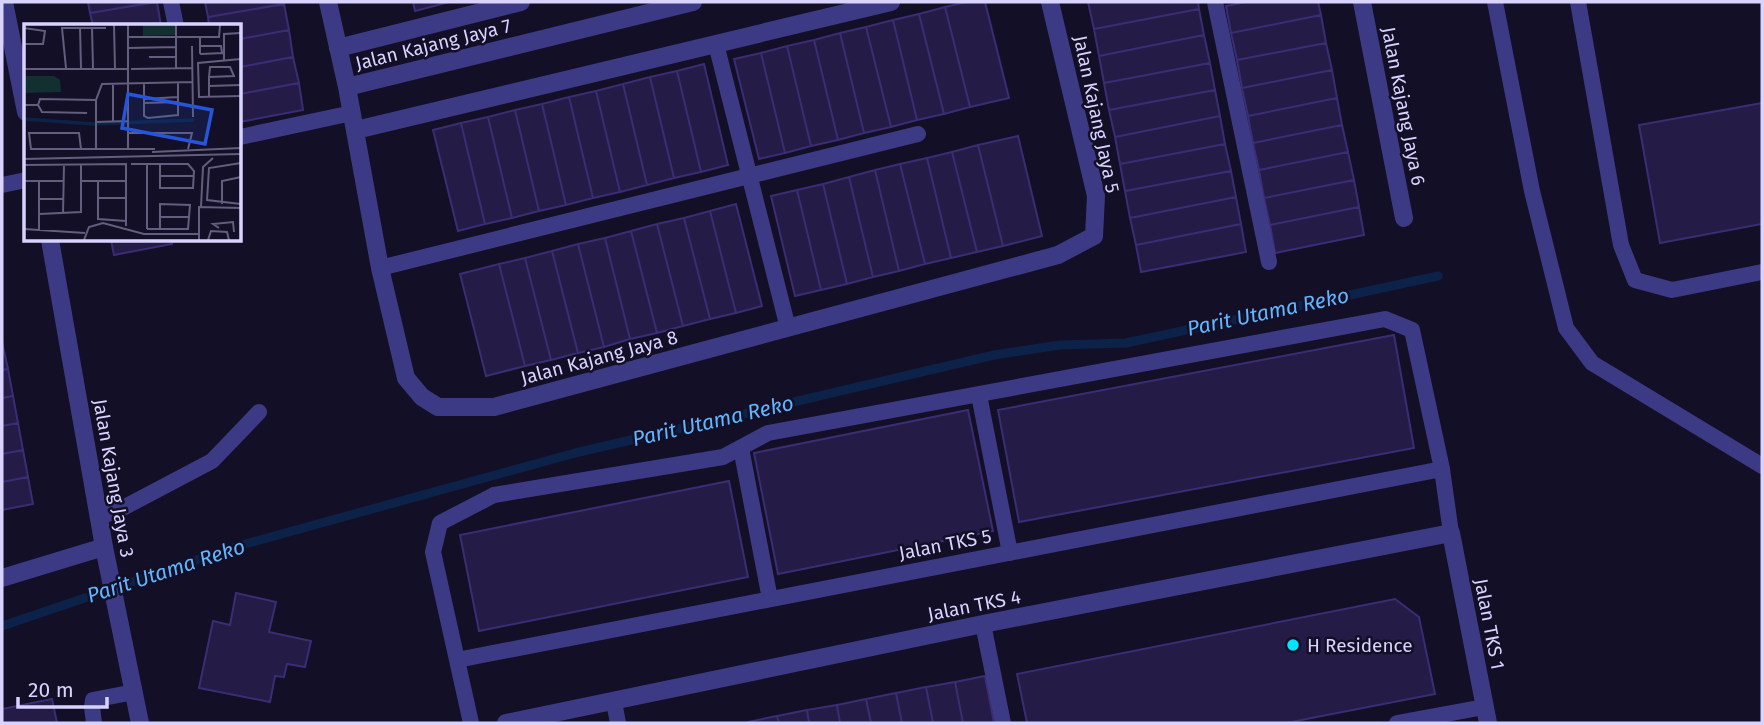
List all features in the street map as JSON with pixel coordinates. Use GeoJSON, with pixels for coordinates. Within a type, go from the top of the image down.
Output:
{"type":"FeatureCollection","features":[{"type":"Feature","properties":{"kind":"street"},"geometry":{"type":"LineString","coordinates":[[4,2],[24,102]]}},
{"type":"Feature","properties":{"kind":"street","name":"Jalan Kajang Jaya 8"},"geometry":{"type":"LineString","coordinates":[[328,2],[347,86],[380,268],[406,378],[422,397],[438,407],[494,407],[1058,255],[1094,236]]}},
{"type":"Feature","properties":{"kind":"street"},"geometry":{"type":"LineString","coordinates":[[338,48],[521,2]]}},
{"type":"Feature","properties":{"kind":"street","name":"Jalan Kajang Jaya 7"},"geometry":{"type":"LineString","coordinates":[[347,86],[692,2]]}},
{"type":"Feature","properties":{"kind":"street"},"geometry":{"type":"LineString","coordinates":[[354,122],[716,44],[891,2]]}},
{"type":"Feature","properties":{"kind":"street","name":"Jalan Kajang Jaya 5"},"geometry":{"type":"LineString","coordinates":[[1050,2],[1096,196],[1094,236]]}},
{"type":"Feature","properties":{"kind":"street","name":"Jalan Kajang Jaya 6"},"geometry":{"type":"LineString","coordinates":[[1362,2],[1404,218]]}},
{"type":"Feature","properties":{"kind":"street","name":"Jalan Kajang Jaya 3"},"geometry":{"type":"LineString","coordinates":[[50,242],[105,551],[140,723]]}},
{"type":"Feature","properties":{"kind":"street","name":"Jalan TKS 4"},"geometry":{"type":"LineString","coordinates":[[506,723],[983,624],[1451,533]]}},
{"type":"Feature","properties":{"kind":"street","name":"Jalan TKS 1"},"geometry":{"type":"LineString","coordinates":[[1451,533],[1486,715]]}},
{"type":"Feature","properties":{"kind":"street"},"geometry":{"type":"LineString","coordinates":[[2,578],[105,551]]}},
{"type":"Feature","properties":{"kind":"lane"},"geometry":{"type":"LineString","coordinates":[[171,2],[176,24]]}},
{"type":"Feature","properties":{"kind":"lane"},"geometry":{"type":"LineString","coordinates":[[1214,2],[1269,262]]}},
{"type":"Feature","properties":{"kind":"lane"},"geometry":{"type":"LineString","coordinates":[[1495,2],[1532,191],[1566,328],[1592,363],[1762,466]]}},
{"type":"Feature","properties":{"kind":"lane"},"geometry":{"type":"LineString","coordinates":[[1578,2],[1621,245],[1635,280],[1672,290],[1762,272]]}},
{"type":"Feature","properties":{"kind":"lane"},"geometry":{"type":"LineString","coordinates":[[716,44],[788,328]]}},
{"type":"Feature","properties":{"kind":"lane"},"geometry":{"type":"LineString","coordinates":[[242,137],[354,122]]}},
{"type":"Feature","properties":{"kind":"lane"},"geometry":{"type":"LineString","coordinates":[[380,268],[918,134]]}},
{"type":"Feature","properties":{"kind":"lane"},"geometry":{"type":"LineString","coordinates":[[2,185],[24,180]]}},
{"type":"Feature","properties":{"kind":"lane"},"geometry":{"type":"LineString","coordinates":[[471,723],[433,552],[440,523],[494,495],[723,457],[768,433],[1385,319],[1412,330],[1443,469],[1451,533]]}},
{"type":"Feature","properties":{"kind":"lane"},"geometry":{"type":"LineString","coordinates":[[979,395],[1010,553]]}},
{"type":"Feature","properties":{"kind":"lane"},"geometry":{"type":"LineString","coordinates":[[99,517],[130,505],[212,461],[258,412]]}},
{"type":"Feature","properties":{"kind":"lane"},"geometry":{"type":"LineString","coordinates":[[741,448],[771,599]]}},
{"type":"Feature","properties":{"kind":"lane","name":"Jalan TKS 5"},"geometry":{"type":"LineString","coordinates":[[457,660],[1443,469]]}},
{"type":"Feature","properties":{"kind":"lane"},"geometry":{"type":"LineString","coordinates":[[983,624],[1003,723]]}},
{"type":"Feature","properties":{"kind":"lane"},"geometry":{"type":"LineString","coordinates":[[94,723],[93,700],[134,692]]}},
{"type":"Feature","properties":{"kind":"lane"},"geometry":{"type":"LineString","coordinates":[[614,702],[618,723]]}},
{"type":"Feature","properties":{"kind":"lane"},"geometry":{"type":"LineString","coordinates":[[1397,723],[1486,715]]}},
{"type":"Feature","properties":{"kind":"building"},"geometry":{"type":"Polygon","coordinates":[[[88,2],[155,2],[90,13],[88,2]]]}},
{"type":"Feature","properties":{"kind":"building"},"geometry":{"type":"Polygon","coordinates":[[[157,2],[161,24],[93,24],[90,13],[157,2]]]}},
{"type":"Feature","properties":{"kind":"building"},"geometry":{"type":"Polygon","coordinates":[[[205,2],[284,2],[284,4],[208,17],[205,2]]]}},
{"type":"Feature","properties":{"kind":"building"},"geometry":{"type":"Polygon","coordinates":[[[413,2],[449,2],[415,11],[413,2]]]}},
{"type":"Feature","properties":{"kind":"building"},"geometry":{"type":"Polygon","coordinates":[[[967,2],[985,2],[1009,98],[970,107],[945,7],[967,2]]]}},
{"type":"Feature","properties":{"kind":"building"},"geometry":{"type":"Polygon","coordinates":[[[1088,2],[1198,2],[1199,9],[1094,29],[1088,2]]]}},
{"type":"Feature","properties":{"kind":"building"},"geometry":{"type":"Polygon","coordinates":[[[1246,2],[1318,2],[1321,15],[1231,33],[1226,6],[1246,2]]]}},
{"type":"Feature","properties":{"kind":"building"},"geometry":{"type":"Polygon","coordinates":[[[284,4],[289,30],[242,39],[242,24],[209,24],[208,17],[284,4]]]}},
{"type":"Feature","properties":{"kind":"building"},"geometry":{"type":"Polygon","coordinates":[[[945,7],[970,107],[944,114],[919,14],[945,7]]]}},
{"type":"Feature","properties":{"kind":"building"},"geometry":{"type":"Polygon","coordinates":[[[1199,9],[1204,35],[1099,56],[1094,29],[1199,9]]]}},
{"type":"Feature","properties":{"kind":"building"},"geometry":{"type":"Polygon","coordinates":[[[919,14],[944,114],[917,120],[893,20],[919,14]]]}},
{"type":"Feature","properties":{"kind":"building"},"geometry":{"type":"Polygon","coordinates":[[[1321,15],[1326,43],[1237,60],[1231,33],[1321,15]]]}},
{"type":"Feature","properties":{"kind":"building"},"geometry":{"type":"Polygon","coordinates":[[[893,20],[917,120],[891,127],[866,27],[893,20]]]}},
{"type":"Feature","properties":{"kind":"building"},"geometry":{"type":"Polygon","coordinates":[[[866,27],[891,127],[864,133],[840,33],[866,27]]]}},
{"type":"Feature","properties":{"kind":"building"},"geometry":{"type":"Polygon","coordinates":[[[289,30],[293,57],[242,67],[242,39],[289,30]]]}},
{"type":"Feature","properties":{"kind":"building"},"geometry":{"type":"Polygon","coordinates":[[[840,33],[864,133],[838,140],[814,40],[840,33]]]}},
{"type":"Feature","properties":{"kind":"building"},"geometry":{"type":"Polygon","coordinates":[[[1204,35],[1210,63],[1104,83],[1099,56],[1204,35]]]}},
{"type":"Feature","properties":{"kind":"building"},"geometry":{"type":"Polygon","coordinates":[[[814,40],[838,140],[811,146],[787,46],[814,40]]]}},
{"type":"Feature","properties":{"kind":"building"},"geometry":{"type":"Polygon","coordinates":[[[1326,43],[1332,70],[1242,88],[1237,60],[1326,43]]]}},
{"type":"Feature","properties":{"kind":"building"},"geometry":{"type":"Polygon","coordinates":[[[787,46],[811,146],[785,153],[761,53],[787,46]]]}},
{"type":"Feature","properties":{"kind":"building"},"geometry":{"type":"Polygon","coordinates":[[[761,53],[785,153],[759,159],[734,59],[761,53]]]}},
{"type":"Feature","properties":{"kind":"building"},"geometry":{"type":"Polygon","coordinates":[[[293,57],[299,83],[242,94],[242,67],[293,57]]]}},
{"type":"Feature","properties":{"kind":"building"},"geometry":{"type":"Polygon","coordinates":[[[1210,63],[1215,90],[1109,110],[1104,83],[1210,63]]]}},
{"type":"Feature","properties":{"kind":"building"},"geometry":{"type":"Polygon","coordinates":[[[704,64],[728,165],[701,172],[677,71],[704,64]]]}},
{"type":"Feature","properties":{"kind":"building"},"geometry":{"type":"Polygon","coordinates":[[[1332,70],[1337,98],[1248,116],[1242,88],[1332,70]]]}},
{"type":"Feature","properties":{"kind":"building"},"geometry":{"type":"Polygon","coordinates":[[[677,71],[701,172],[674,178],[650,77],[677,71]]]}},
{"type":"Feature","properties":{"kind":"building"},"geometry":{"type":"Polygon","coordinates":[[[650,77],[674,178],[647,185],[623,84],[650,77]]]}},
{"type":"Feature","properties":{"kind":"building"},"geometry":{"type":"Polygon","coordinates":[[[299,83],[303,110],[242,122],[242,94],[299,83]]]}},
{"type":"Feature","properties":{"kind":"building"},"geometry":{"type":"Polygon","coordinates":[[[623,84],[647,185],[620,192],[596,91],[623,84]]]}},
{"type":"Feature","properties":{"kind":"building"},"geometry":{"type":"Polygon","coordinates":[[[1215,90],[1220,116],[1115,137],[1109,110],[1215,90]]]}},
{"type":"Feature","properties":{"kind":"building"},"geometry":{"type":"Polygon","coordinates":[[[596,91],[620,192],[593,198],[569,97],[596,91]]]}},
{"type":"Feature","properties":{"kind":"building"},"geometry":{"type":"Polygon","coordinates":[[[569,97],[593,198],[566,205],[542,104],[569,97]]]}},
{"type":"Feature","properties":{"kind":"building"},"geometry":{"type":"Polygon","coordinates":[[[1337,98],[1342,125],[1253,143],[1248,116],[1337,98]]]}},
{"type":"Feature","properties":{"kind":"building"},"geometry":{"type":"Polygon","coordinates":[[[1762,103],[1762,224],[1660,243],[1639,125],[1762,103]]]}},
{"type":"Feature","properties":{"kind":"building"},"geometry":{"type":"Polygon","coordinates":[[[542,104],[566,205],[539,211],[515,110],[542,104]]]}},
{"type":"Feature","properties":{"kind":"building"},"geometry":{"type":"Polygon","coordinates":[[[515,110],[539,211],[512,218],[488,117],[515,110]]]}},
{"type":"Feature","properties":{"kind":"building"},"geometry":{"type":"Polygon","coordinates":[[[1220,116],[1225,144],[1120,164],[1115,137],[1220,116]]]}},
{"type":"Feature","properties":{"kind":"building"},"geometry":{"type":"Polygon","coordinates":[[[488,117],[512,218],[485,224],[461,123],[488,117]]]}},
{"type":"Feature","properties":{"kind":"building"},"geometry":{"type":"Polygon","coordinates":[[[461,123],[485,224],[458,231],[433,130],[461,123]]]}},
{"type":"Feature","properties":{"kind":"building"},"geometry":{"type":"Polygon","coordinates":[[[1342,125],[1348,152],[1259,170],[1253,143],[1342,125]]]}},
{"type":"Feature","properties":{"kind":"building"},"geometry":{"type":"Polygon","coordinates":[[[1018,136],[1042,236],[1003,246],[978,145],[1018,136]]]}},
{"type":"Feature","properties":{"kind":"building"},"geometry":{"type":"Polygon","coordinates":[[[1225,144],[1231,171],[1125,191],[1120,164],[1225,144]]]}},
{"type":"Feature","properties":{"kind":"building"},"geometry":{"type":"Polygon","coordinates":[[[978,145],[1003,246],[977,252],[952,152],[978,145]]]}},
{"type":"Feature","properties":{"kind":"building"},"geometry":{"type":"Polygon","coordinates":[[[952,152],[977,252],[951,258],[927,158],[952,152]]]}},
{"type":"Feature","properties":{"kind":"building"},"geometry":{"type":"Polygon","coordinates":[[[1348,152],[1354,180],[1264,198],[1259,170],[1348,152]]]}},
{"type":"Feature","properties":{"kind":"building"},"geometry":{"type":"Polygon","coordinates":[[[927,158],[951,258],[925,264],[900,164],[927,158]]]}},
{"type":"Feature","properties":{"kind":"building"},"geometry":{"type":"Polygon","coordinates":[[[900,164],[925,264],[899,271],[875,170],[900,164]]]}},
{"type":"Feature","properties":{"kind":"building"},"geometry":{"type":"Polygon","coordinates":[[[875,170],[899,271],[873,277],[849,177],[875,170]]]}},
{"type":"Feature","properties":{"kind":"building"},"geometry":{"type":"Polygon","coordinates":[[[1231,171],[1236,197],[1130,218],[1125,191],[1231,171]]]}},
{"type":"Feature","properties":{"kind":"building"},"geometry":{"type":"Polygon","coordinates":[[[849,177],[873,277],[847,284],[823,184],[849,177]]]}},
{"type":"Feature","properties":{"kind":"building"},"geometry":{"type":"Polygon","coordinates":[[[1354,180],[1359,207],[1270,225],[1264,198],[1354,180]]]}},
{"type":"Feature","properties":{"kind":"building"},"geometry":{"type":"Polygon","coordinates":[[[823,184],[847,284],[821,290],[797,190],[823,184]]]}},
{"type":"Feature","properties":{"kind":"building"},"geometry":{"type":"Polygon","coordinates":[[[797,190],[821,290],[795,296],[771,196],[797,190]]]}},
{"type":"Feature","properties":{"kind":"building"},"geometry":{"type":"Polygon","coordinates":[[[1236,197],[1241,224],[1136,245],[1130,218],[1236,197]]]}},
{"type":"Feature","properties":{"kind":"building"},"geometry":{"type":"Polygon","coordinates":[[[736,204],[762,306],[736,313],[710,211],[736,204]]]}},
{"type":"Feature","properties":{"kind":"building"},"geometry":{"type":"Polygon","coordinates":[[[1359,207],[1364,235],[1275,253],[1270,225],[1359,207]]]}},
{"type":"Feature","properties":{"kind":"building"},"geometry":{"type":"Polygon","coordinates":[[[710,211],[736,313],[710,319],[684,218],[710,211]]]}},
{"type":"Feature","properties":{"kind":"building"},"geometry":{"type":"Polygon","coordinates":[[[684,218],[710,319],[683,326],[657,224],[684,218]]]}},
{"type":"Feature","properties":{"kind":"building"},"geometry":{"type":"Polygon","coordinates":[[[657,224],[683,326],[657,333],[631,231],[657,224]]]}},
{"type":"Feature","properties":{"kind":"building"},"geometry":{"type":"Polygon","coordinates":[[[1241,224],[1246,252],[1141,272],[1136,245],[1241,224]]]}},
{"type":"Feature","properties":{"kind":"building"},"geometry":{"type":"Polygon","coordinates":[[[631,231],[657,333],[630,339],[605,238],[631,231]]]}},
{"type":"Feature","properties":{"kind":"building"},"geometry":{"type":"Polygon","coordinates":[[[605,238],[630,339],[604,347],[578,244],[605,238]]]}},
{"type":"Feature","properties":{"kind":"building"},"geometry":{"type":"Polygon","coordinates":[[[111,242],[172,242],[172,244],[114,255],[111,242]]]}},
{"type":"Feature","properties":{"kind":"building"},"geometry":{"type":"Polygon","coordinates":[[[578,244],[604,347],[578,353],[552,251],[578,244]]]}},
{"type":"Feature","properties":{"kind":"building"},"geometry":{"type":"Polygon","coordinates":[[[552,251],[578,353],[551,360],[525,258],[552,251]]]}},
{"type":"Feature","properties":{"kind":"building"},"geometry":{"type":"Polygon","coordinates":[[[525,258],[551,360],[525,366],[499,264],[525,258]]]}},
{"type":"Feature","properties":{"kind":"building"},"geometry":{"type":"Polygon","coordinates":[[[499,264],[525,366],[486,376],[460,274],[499,264]]]}},
{"type":"Feature","properties":{"kind":"building"},"geometry":{"type":"Polygon","coordinates":[[[1394,335],[1414,448],[1019,522],[998,410],[1394,335]]]}},
{"type":"Feature","properties":{"kind":"building"},"geometry":{"type":"Polygon","coordinates":[[[2,342],[8,369],[2,370],[2,342]]]}},
{"type":"Feature","properties":{"kind":"building"},"geometry":{"type":"Polygon","coordinates":[[[8,369],[13,396],[2,398],[2,370],[8,369]]]}},
{"type":"Feature","properties":{"kind":"building"},"geometry":{"type":"Polygon","coordinates":[[[13,396],[18,423],[2,426],[2,398],[13,396]]]}},
{"type":"Feature","properties":{"kind":"building"},"geometry":{"type":"Polygon","coordinates":[[[968,410],[993,531],[778,574],[754,453],[968,410]]]}},
{"type":"Feature","properties":{"kind":"building"},"geometry":{"type":"Polygon","coordinates":[[[18,423],[23,450],[2,454],[2,426],[18,423]]]}},
{"type":"Feature","properties":{"kind":"building"},"geometry":{"type":"Polygon","coordinates":[[[23,450],[28,477],[2,482],[2,454],[23,450]]]}},
{"type":"Feature","properties":{"kind":"building"},"geometry":{"type":"Polygon","coordinates":[[[28,477],[33,504],[2,510],[2,482],[28,477]]]}},
{"type":"Feature","properties":{"kind":"building"},"geometry":{"type":"Polygon","coordinates":[[[729,481],[748,577],[479,631],[460,535],[729,481]]]}},
{"type":"Feature","properties":{"kind":"building"},"geometry":{"type":"Polygon","coordinates":[[[236,593],[276,602],[269,632],[311,641],[305,667],[287,664],[284,677],[275,676],[270,702],[199,688],[213,621],[230,625],[236,593]]]}},
{"type":"Feature","properties":{"kind":"building","name":"H Residence"},"geometry":{"type":"Polygon","coordinates":[[[1395,599],[1419,617],[1435,694],[1286,723],[1027,723],[1017,674],[1395,599]]]}},
{"type":"Feature","properties":{"kind":"building"},"geometry":{"type":"Polygon","coordinates":[[[985,676],[994,723],[963,723],[955,682],[985,676]]]}},
{"type":"Feature","properties":{"kind":"building"},"geometry":{"type":"Polygon","coordinates":[[[955,682],[963,723],[933,723],[926,687],[955,682]]]}},
{"type":"Feature","properties":{"kind":"building"},"geometry":{"type":"Polygon","coordinates":[[[926,687],[933,723],[902,723],[896,693],[926,687]]]}},
{"type":"Feature","properties":{"kind":"building"},"geometry":{"type":"Polygon","coordinates":[[[896,693],[902,723],[871,723],[866,699],[896,693]]]}},
{"type":"Feature","properties":{"kind":"building"},"geometry":{"type":"Polygon","coordinates":[[[52,699],[57,723],[2,723],[2,709],[52,699]]]}},
{"type":"Feature","properties":{"kind":"building"},"geometry":{"type":"Polygon","coordinates":[[[866,699],[871,723],[840,723],[837,705],[866,699]]]}},
{"type":"Feature","properties":{"kind":"building"},"geometry":{"type":"Polygon","coordinates":[[[837,705],[840,723],[809,723],[807,710],[837,705]]]}},
{"type":"Feature","properties":{"kind":"building"},"geometry":{"type":"Polygon","coordinates":[[[807,710],[809,723],[779,723],[777,716],[807,710]]]}},
{"type":"Feature","properties":{"kind":"building"},"geometry":{"type":"Polygon","coordinates":[[[777,716],[779,723],[748,723],[748,722],[777,716]]]}},
{"type":"Feature","properties":{"kind":"waterway","name":"Parit Utama Reko"},"geometry":{"type":"LineString","coordinates":[[2,626],[238,546],[575,453],[994,355],[1060,345],[1126,343],[1438,276]]}},
{"type":"Feature","properties":{"kind":"place","name":"H Residence"},"geometry":{"type":"Point","coordinates":[1293,645]}}]}
